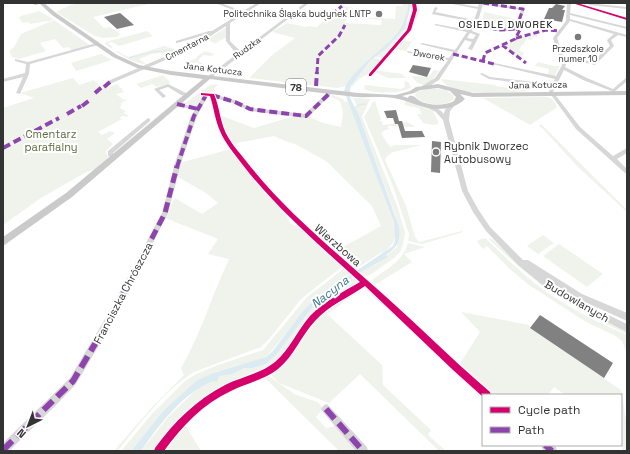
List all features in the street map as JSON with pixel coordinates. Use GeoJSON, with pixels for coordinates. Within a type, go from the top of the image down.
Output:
{"type":"FeatureCollection","features":[{"type":"Feature","properties":{"kind":"main road","name":"Jana Kotucza"},"geometry":{"type":"LineString","coordinates":[[36,3],[49,10],[120,59],[145,68],[358,95],[392,96],[415,101]]}},
{"type":"Feature","properties":{"kind":"main road","name":"Rudzka"},"geometry":{"type":"LineString","coordinates":[[3,242],[54,207],[209,77]]}},
{"type":"Feature","properties":{"kind":"main road","name":"78"},"geometry":{"type":"LineString","coordinates":[[412,92],[416,88],[424,87],[450,90]]}},
{"type":"Feature","properties":{"kind":"main road","name":"Jana Kotucza"},"geometry":{"type":"LineString","coordinates":[[450,90],[473,95],[626,92]]}},
{"type":"Feature","properties":{"kind":"main road"},"geometry":{"type":"LineString","coordinates":[[450,90],[458,96],[455,103]]}},
{"type":"Feature","properties":{"kind":"main road","name":"Jana Kotucza"},"geometry":{"type":"LineString","coordinates":[[579,93],[614,91],[626,92]]}},
{"type":"Feature","properties":{"kind":"main road","name":"Jana Kotucza"},"geometry":{"type":"LineString","coordinates":[[392,96],[412,92]]}},
{"type":"Feature","properties":{"kind":"main road"},"geometry":{"type":"LineString","coordinates":[[412,92],[411,96],[415,101]]}},
{"type":"Feature","properties":{"kind":"main road","name":"Jana Kotucza"},"geometry":{"type":"LineString","coordinates":[[455,103],[473,95]]}},
{"type":"Feature","properties":{"kind":"main road","name":"78"},"geometry":{"type":"LineString","coordinates":[[415,101],[425,105],[455,103]]}},
{"type":"Feature","properties":{"kind":"street"},"geometry":{"type":"LineString","coordinates":[[217,3],[244,13]]}},
{"type":"Feature","properties":{"kind":"street","name":"Cmentarna"},"geometry":{"type":"LineString","coordinates":[[110,82],[179,53],[228,24],[259,3]]}},
{"type":"Feature","properties":{"kind":"street","name":"Rudzka"},"geometry":{"type":"LineString","coordinates":[[209,77],[240,52],[307,3]]}},
{"type":"Feature","properties":{"kind":"street"},"geometry":{"type":"LineString","coordinates":[[449,3],[521,9]]}},
{"type":"Feature","properties":{"kind":"street"},"geometry":{"type":"LineString","coordinates":[[569,3],[569,20],[555,38],[564,64],[550,92],[578,128],[627,172]]}},
{"type":"Feature","properties":{"kind":"street"},"geometry":{"type":"LineString","coordinates":[[574,3],[627,8]]}},
{"type":"Feature","properties":{"kind":"street"},"geometry":{"type":"LineString","coordinates":[[473,26],[499,30],[516,29],[523,10],[521,9],[525,4]]}},
{"type":"Feature","properties":{"kind":"street"},"geometry":{"type":"LineString","coordinates":[[297,5],[303,6]]}},
{"type":"Feature","properties":{"kind":"street","name":"Dworek"},"geometry":{"type":"LineString","coordinates":[[424,87],[437,79],[473,26],[482,5]]}},
{"type":"Feature","properties":{"kind":"street"},"geometry":{"type":"LineString","coordinates":[[570,8],[588,5],[627,19]]}},
{"type":"Feature","properties":{"kind":"street"},"geometry":{"type":"LineString","coordinates":[[436,8],[433,13],[476,21]]}},
{"type":"Feature","properties":{"kind":"street"},"geometry":{"type":"LineString","coordinates":[[570,14],[627,28]]}},
{"type":"Feature","properties":{"kind":"street"},"geometry":{"type":"LineString","coordinates":[[569,20],[627,36]]}},
{"type":"Feature","properties":{"kind":"street"},"geometry":{"type":"LineString","coordinates":[[228,24],[228,41],[236,50],[240,52]]}},
{"type":"Feature","properties":{"kind":"street"},"geometry":{"type":"LineString","coordinates":[[436,25],[478,34],[470,49]]}},
{"type":"Feature","properties":{"kind":"street"},"geometry":{"type":"LineString","coordinates":[[177,42],[218,30]]}},
{"type":"Feature","properties":{"kind":"street"},"geometry":{"type":"LineString","coordinates":[[561,56],[594,64],[612,46],[609,40],[617,33]]}},
{"type":"Feature","properties":{"kind":"street"},"geometry":{"type":"LineString","coordinates":[[464,38],[474,41]]}},
{"type":"Feature","properties":{"kind":"street"},"geometry":{"type":"LineString","coordinates":[[18,60],[28,63],[97,44]]}},
{"type":"Feature","properties":{"kind":"street"},"geometry":{"type":"LineString","coordinates":[[422,44],[456,51]]}},
{"type":"Feature","properties":{"kind":"street","name":"Dworek"},"geometry":{"type":"LineString","coordinates":[[409,52],[450,59]]}},
{"type":"Feature","properties":{"kind":"street"},"geometry":{"type":"LineString","coordinates":[[18,93],[29,68],[28,63]]}},
{"type":"Feature","properties":{"kind":"street"},"geometry":{"type":"LineString","coordinates":[[494,64],[557,78]]}},
{"type":"Feature","properties":{"kind":"street"},"geometry":{"type":"LineString","coordinates":[[563,68],[614,91],[627,78]]}},
{"type":"Feature","properties":{"kind":"street"},"geometry":{"type":"LineString","coordinates":[[3,80],[27,74]]}},
{"type":"Feature","properties":{"kind":"street"},"geometry":{"type":"LineString","coordinates":[[482,74],[489,78],[553,86]]}},
{"type":"Feature","properties":{"kind":"street"},"geometry":{"type":"LineString","coordinates":[[437,79],[450,90]]}},
{"type":"Feature","properties":{"kind":"street"},"geometry":{"type":"LineString","coordinates":[[163,96],[156,89],[168,84],[183,94],[188,95]]}},
{"type":"Feature","properties":{"kind":"street"},"geometry":{"type":"LineString","coordinates":[[177,104],[198,109],[207,95],[235,102],[250,109],[306,116],[334,92]]}},
{"type":"Feature","properties":{"kind":"street","name":"Wierzbowa"},"geometry":{"type":"LineString","coordinates":[[207,95],[222,131],[249,169],[292,218],[349,268],[486,394]]}},
{"type":"Feature","properties":{"kind":"street"},"geometry":{"type":"LineString","coordinates":[[446,120],[447,111],[455,103]]}},
{"type":"Feature","properties":{"kind":"street"},"geometry":{"type":"LineString","coordinates":[[425,105],[438,111],[446,120]]}},
{"type":"Feature","properties":{"kind":"street","name":"Franciszka Chrószcza"},"geometry":{"type":"LineString","coordinates":[[3,450],[46,410],[72,381],[111,317],[165,213],[178,163],[198,109]]}},
{"type":"Feature","properties":{"kind":"street","name":"Rudzka"},"geometry":{"type":"LineString","coordinates":[[114,157],[110,155],[110,152],[148,120]]}},
{"type":"Feature","properties":{"kind":"street","name":"Budowlanych"},"geometry":{"type":"LineString","coordinates":[[446,120],[461,179],[469,199],[488,229],[521,264],[553,288],[584,307],[627,328]]}},
{"type":"Feature","properties":{"kind":"street"},"geometry":{"type":"LineString","coordinates":[[613,159],[627,150]]}},
{"type":"Feature","properties":{"kind":"street","name":"Budowlanych"},"geometry":{"type":"LineString","coordinates":[[513,254],[575,294],[627,317]]}},
{"type":"Feature","properties":{"kind":"street"},"geometry":{"type":"LineString","coordinates":[[326,409],[364,451]]}},
{"type":"Feature","properties":{"kind":"green space"},"geometry":{"type":"Polygon","coordinates":[[[81,3],[153,3],[93,17],[104,28],[110,27],[120,34],[118,37],[103,38],[95,36],[56,12],[70,5],[81,3]]]}},
{"type":"Feature","properties":{"kind":"green space"},"geometry":{"type":"Polygon","coordinates":[[[403,3],[408,3],[409,6],[401,28],[382,50],[371,58],[346,86],[337,88],[249,78],[271,56],[295,38],[272,32],[287,23],[306,27],[317,27],[322,22],[327,23],[343,6],[358,9],[357,12],[354,12],[344,23],[381,25],[382,20],[360,18],[395,19],[396,6],[403,6],[403,3]]]}},
{"type":"Feature","properties":{"kind":"green space"},"geometry":{"type":"Polygon","coordinates":[[[410,3],[413,3],[414,6],[408,28],[382,58],[376,57],[394,39],[405,25],[411,10],[410,3]]]}},
{"type":"Feature","properties":{"kind":"green space"},"geometry":{"type":"Polygon","coordinates":[[[416,10],[420,10],[412,29],[403,40],[412,42],[406,51],[392,49],[410,28],[416,10]]]}},
{"type":"Feature","properties":{"kind":"green space"},"geometry":{"type":"Polygon","coordinates":[[[39,11],[53,19],[48,22],[30,24],[28,22],[23,23],[19,18],[21,16],[39,11]]]}},
{"type":"Feature","properties":{"kind":"green space"},"geometry":{"type":"Polygon","coordinates":[[[484,12],[516,19],[512,25],[515,28],[495,28],[497,24],[480,20],[483,18],[484,12]]]}},
{"type":"Feature","properties":{"kind":"green space"},"geometry":{"type":"Polygon","coordinates":[[[54,20],[91,46],[72,51],[69,47],[63,48],[55,39],[40,43],[46,51],[19,59],[12,57],[9,51],[14,47],[21,34],[54,20]]]}},
{"type":"Feature","properties":{"kind":"green space"},"geometry":{"type":"Polygon","coordinates":[[[227,27],[227,42],[225,38],[207,48],[215,43],[206,40],[227,27]]]}},
{"type":"Feature","properties":{"kind":"green space"},"geometry":{"type":"Polygon","coordinates":[[[147,31],[153,36],[119,46],[112,42],[108,43],[113,47],[111,48],[105,44],[106,42],[147,31]]]}},
{"type":"Feature","properties":{"kind":"green space"},"geometry":{"type":"Polygon","coordinates":[[[538,34],[537,37],[533,37],[532,40],[527,38],[522,45],[519,50],[524,53],[522,57],[514,55],[503,46],[517,38],[538,34]]]}},
{"type":"Feature","properties":{"kind":"green space"},"geometry":{"type":"Polygon","coordinates":[[[164,46],[181,51],[152,54],[139,59],[146,65],[130,60],[115,51],[128,57],[164,46]]]}},
{"type":"Feature","properties":{"kind":"green space"},"geometry":{"type":"Polygon","coordinates":[[[205,51],[215,54],[211,56],[203,55],[198,61],[207,66],[215,66],[198,71],[202,66],[197,62],[190,64],[185,63],[197,58],[196,57],[205,51]]]}},
{"type":"Feature","properties":{"kind":"green space"},"geometry":{"type":"Polygon","coordinates":[[[101,54],[112,60],[76,71],[71,63],[101,54]]]}},
{"type":"Feature","properties":{"kind":"green space"},"geometry":{"type":"Polygon","coordinates":[[[373,58],[379,59],[379,61],[368,74],[359,79],[349,90],[353,83],[373,58]]]}},
{"type":"Feature","properties":{"kind":"green space"},"geometry":{"type":"Polygon","coordinates":[[[538,62],[560,66],[554,77],[548,75],[549,69],[535,66],[538,62]]]}},
{"type":"Feature","properties":{"kind":"green space"},"geometry":{"type":"Polygon","coordinates":[[[374,70],[402,74],[406,78],[387,78],[377,73],[369,76],[374,70]]]}},
{"type":"Feature","properties":{"kind":"green space"},"geometry":{"type":"Polygon","coordinates":[[[434,70],[439,71],[431,81],[423,85],[417,83],[412,76],[428,77],[434,70]]]}},
{"type":"Feature","properties":{"kind":"green space"},"geometry":{"type":"Polygon","coordinates":[[[163,75],[171,83],[157,87],[152,84],[141,88],[136,84],[163,75]]]}},
{"type":"Feature","properties":{"kind":"green space","name":"Cmentarz parafialny"},"geometry":{"type":"Polygon","coordinates":[[[73,78],[79,85],[94,80],[102,89],[118,84],[120,88],[123,88],[121,89],[124,92],[116,94],[124,100],[127,99],[126,101],[122,102],[120,108],[126,111],[124,113],[129,116],[119,118],[122,119],[98,132],[102,135],[110,131],[115,133],[107,139],[113,144],[106,151],[108,158],[94,170],[88,171],[41,198],[3,225],[3,108],[34,98],[20,93],[73,78]]]}},
{"type":"Feature","properties":{"kind":"green space"},"geometry":{"type":"Polygon","coordinates":[[[441,79],[495,85],[530,91],[496,93],[468,92],[447,85],[441,79]]]}},
{"type":"Feature","properties":{"kind":"green space"},"geometry":{"type":"Polygon","coordinates":[[[404,81],[408,82],[411,87],[402,91],[373,92],[364,89],[365,85],[401,89],[405,87],[404,81]]]}},
{"type":"Feature","properties":{"kind":"green space"},"geometry":{"type":"Polygon","coordinates":[[[218,84],[211,93],[202,93],[201,95],[203,97],[198,106],[184,104],[210,85],[218,84]]]}},
{"type":"Feature","properties":{"kind":"green space"},"geometry":{"type":"Polygon","coordinates":[[[423,89],[446,90],[453,95],[454,99],[450,102],[440,104],[428,103],[418,99],[415,95],[423,89]]]}},
{"type":"Feature","properties":{"kind":"green space"},"geometry":{"type":"Polygon","coordinates":[[[332,95],[343,99],[345,102],[348,101],[359,127],[396,230],[394,241],[389,248],[356,269],[334,252],[381,226],[372,206],[326,161],[295,144],[274,136],[237,143],[235,148],[219,118],[222,116],[254,128],[294,116],[307,116],[323,123],[341,127],[343,113],[340,101],[331,97],[332,95]]]}},
{"type":"Feature","properties":{"kind":"green space"},"geometry":{"type":"Polygon","coordinates":[[[547,97],[552,99],[557,106],[556,108],[530,125],[483,98],[547,97]]]}},
{"type":"Feature","properties":{"kind":"green space"},"geometry":{"type":"Polygon","coordinates":[[[353,98],[370,99],[362,117],[398,208],[405,233],[400,252],[370,275],[362,277],[358,273],[378,263],[397,247],[396,217],[359,115],[355,110],[357,106],[353,98]]]}},
{"type":"Feature","properties":{"kind":"green space"},"geometry":{"type":"Polygon","coordinates":[[[406,100],[433,111],[439,124],[432,125],[423,123],[417,114],[422,114],[419,108],[404,105],[406,100]]]}},
{"type":"Feature","properties":{"kind":"green space"},"geometry":{"type":"Polygon","coordinates":[[[375,101],[381,120],[378,121],[382,121],[383,125],[407,122],[416,127],[388,126],[389,129],[381,133],[391,147],[395,145],[421,145],[390,153],[391,154],[387,156],[385,160],[406,206],[415,237],[419,242],[463,232],[422,244],[408,241],[409,234],[391,181],[364,117],[375,101]]]}},
{"type":"Feature","properties":{"kind":"green space"},"geometry":{"type":"Polygon","coordinates":[[[541,124],[625,208],[627,208],[627,212],[579,168],[539,126],[541,124]]]}},
{"type":"Feature","properties":{"kind":"green space"},"geometry":{"type":"Polygon","coordinates":[[[231,149],[287,215],[289,222],[299,227],[343,266],[301,299],[261,347],[194,372],[184,379],[153,408],[118,451],[114,451],[153,406],[184,375],[181,368],[195,342],[229,259],[208,254],[218,239],[165,218],[175,198],[202,214],[218,203],[206,193],[176,176],[179,163],[231,149]]]}},
{"type":"Feature","properties":{"kind":"green space"},"geometry":{"type":"Polygon","coordinates":[[[543,235],[554,243],[538,254],[527,246],[543,235]]]}},
{"type":"Feature","properties":{"kind":"green space"},"geometry":{"type":"Polygon","coordinates":[[[485,238],[533,282],[555,298],[578,312],[627,335],[627,353],[622,341],[614,335],[586,322],[529,285],[511,270],[487,246],[483,249],[477,242],[478,240],[485,238]]]}},
{"type":"Feature","properties":{"kind":"green space"},"geometry":{"type":"Polygon","coordinates":[[[488,238],[492,239],[522,267],[627,331],[627,334],[570,304],[536,280],[488,238]]]}},
{"type":"Feature","properties":{"kind":"green space"},"geometry":{"type":"Polygon","coordinates":[[[408,243],[425,247],[404,254],[412,262],[373,286],[371,283],[373,279],[398,260],[406,249],[408,243]]]}},
{"type":"Feature","properties":{"kind":"green space"},"geometry":{"type":"Polygon","coordinates":[[[559,244],[603,274],[587,287],[543,256],[559,244]]]}},
{"type":"Feature","properties":{"kind":"green space"},"geometry":{"type":"Polygon","coordinates":[[[345,268],[351,273],[311,303],[268,355],[262,359],[233,367],[197,380],[163,411],[131,451],[121,451],[152,414],[185,381],[196,374],[218,365],[263,350],[307,297],[345,268]]]}},
{"type":"Feature","properties":{"kind":"green space"},"geometry":{"type":"Polygon","coordinates":[[[354,276],[360,281],[319,308],[305,323],[286,352],[277,362],[263,371],[217,390],[190,409],[154,451],[141,451],[168,417],[198,388],[222,374],[233,374],[244,368],[253,368],[266,364],[276,355],[311,308],[354,276]]]}},
{"type":"Feature","properties":{"kind":"green space"},"geometry":{"type":"Polygon","coordinates":[[[363,285],[365,287],[327,314],[382,365],[383,385],[431,430],[428,435],[446,451],[439,451],[360,374],[329,403],[279,383],[270,374],[291,354],[319,314],[330,309],[329,307],[363,285]]]}},
{"type":"Feature","properties":{"kind":"green space"},"geometry":{"type":"Polygon","coordinates":[[[461,312],[529,325],[530,328],[621,390],[622,394],[564,394],[554,387],[549,394],[492,394],[459,365],[480,332],[461,312]]]}},
{"type":"Feature","properties":{"kind":"green space"},"geometry":{"type":"Polygon","coordinates":[[[267,375],[296,395],[318,402],[323,409],[316,417],[326,428],[337,426],[358,451],[339,451],[266,379],[229,390],[267,375]]]}},
{"type":"Feature","properties":{"kind":"green space"},"geometry":{"type":"Polygon","coordinates":[[[622,396],[627,426],[627,451],[623,451],[622,396]]]}},
{"type":"Feature","properties":{"kind":"green space"},"geometry":{"type":"Polygon","coordinates":[[[184,423],[201,451],[164,451],[184,423]]]}},
{"type":"Feature","properties":{"kind":"water","name":"Nacyna"},"geometry":{"type":"Polygon","coordinates":[[[408,3],[410,3],[411,6],[405,28],[385,50],[371,60],[350,87],[350,98],[359,115],[399,227],[399,240],[397,244],[393,250],[386,255],[388,257],[354,276],[314,305],[276,355],[266,364],[253,368],[244,368],[233,374],[219,376],[217,382],[213,381],[202,386],[172,411],[141,451],[131,451],[163,411],[197,380],[214,373],[266,357],[272,352],[303,311],[316,298],[393,246],[395,240],[394,223],[344,91],[347,83],[353,75],[387,44],[400,29],[408,9],[408,3]]]}},
{"type":"Feature","properties":{"kind":"building"},"geometry":{"type":"Polygon","coordinates":[[[556,4],[565,6],[562,10],[565,10],[562,22],[544,19],[549,8],[552,8],[556,4]]]}},
{"type":"Feature","properties":{"kind":"building"},"geometry":{"type":"Polygon","coordinates":[[[120,13],[134,25],[117,29],[104,17],[120,13]]]}},
{"type":"Feature","properties":{"kind":"building"},"geometry":{"type":"Polygon","coordinates":[[[413,65],[431,68],[427,77],[409,72],[413,65]]]}},
{"type":"Feature","properties":{"kind":"building"},"geometry":{"type":"Polygon","coordinates":[[[396,110],[399,121],[402,121],[405,131],[422,131],[425,137],[402,138],[398,124],[395,124],[393,118],[387,118],[384,111],[396,110]]]}},
{"type":"Feature","properties":{"kind":"building","name":"Rybnik Dworzec Autobusowy"},"geometry":{"type":"Polygon","coordinates":[[[432,141],[441,142],[440,173],[431,172],[432,141]]]}},
{"type":"Feature","properties":{"kind":"building"},"geometry":{"type":"Polygon","coordinates":[[[540,315],[613,363],[604,378],[530,328],[540,315]]]}},
{"type":"Feature","properties":{"kind":"waterway"},"geometry":{"type":"LineString","coordinates":[[129,58],[152,52],[177,50]]}},
{"type":"Feature","properties":{"kind":"waterway"},"geometry":{"type":"LineString","coordinates":[[353,109],[359,105],[365,104]]}},
{"type":"Feature","properties":{"kind":"marked path"},"geometry":{"type":"LineString","coordinates":[[473,25],[489,29],[516,29],[523,9],[483,3]]}},
{"type":"Feature","properties":{"kind":"marked path"},"geometry":{"type":"LineString","coordinates":[[325,20],[342,6]]}},
{"type":"Feature","properties":{"kind":"marked path"},"geometry":{"type":"LineString","coordinates":[[316,86],[318,56],[339,36],[345,25]]}},
{"type":"Feature","properties":{"kind":"marked path"},"geometry":{"type":"LineString","coordinates":[[483,61],[485,53],[515,39],[520,30],[516,29]]}},
{"type":"Feature","properties":{"kind":"marked path"},"geometry":{"type":"LineString","coordinates":[[516,38],[546,30],[560,31]]}},
{"type":"Feature","properties":{"kind":"marked path"},"geometry":{"type":"LineString","coordinates":[[502,45],[526,63]]}},
{"type":"Feature","properties":{"kind":"marked path"},"geometry":{"type":"LineString","coordinates":[[453,54],[494,64]]}},
{"type":"Feature","properties":{"kind":"marked path"},"geometry":{"type":"LineString","coordinates":[[104,87],[110,82]]}},
{"type":"Feature","properties":{"kind":"marked path"},"geometry":{"type":"LineString","coordinates":[[95,93],[102,87]]}},
{"type":"Feature","properties":{"kind":"marked path"},"geometry":{"type":"LineString","coordinates":[[212,95],[235,102],[250,109],[306,116],[331,92]]}},
{"type":"Feature","properties":{"kind":"marked path"},"geometry":{"type":"LineString","coordinates":[[3,450],[73,381],[111,317],[165,213],[178,163],[194,116],[206,95]]}},
{"type":"Feature","properties":{"kind":"marked path"},"geometry":{"type":"LineString","coordinates":[[82,106],[90,100]]}},
{"type":"Feature","properties":{"kind":"marked path"},"geometry":{"type":"LineString","coordinates":[[177,104],[198,109]]}},
{"type":"Feature","properties":{"kind":"marked path"},"geometry":{"type":"LineString","coordinates":[[67,114],[81,106]]}},
{"type":"Feature","properties":{"kind":"marked path"},"geometry":{"type":"LineString","coordinates":[[3,148],[59,118]]}},
{"type":"Feature","properties":{"kind":"marked path"},"geometry":{"type":"LineString","coordinates":[[326,409],[363,451]]}},
{"type":"Feature","properties":{"kind":"marked path"},"geometry":{"type":"LineString","coordinates":[[546,446],[552,451]]}},
{"type":"Feature","properties":{"kind":"cycle path"},"geometry":{"type":"LineString","coordinates":[[370,75],[409,30],[415,10],[414,3]]}},
{"type":"Feature","properties":{"kind":"cycle path"},"geometry":{"type":"LineString","coordinates":[[574,3],[627,19]]}},
{"type":"Feature","properties":{"kind":"cycle path"},"geometry":{"type":"LineString","coordinates":[[203,94],[212,95],[219,122],[226,138],[253,174],[282,207],[486,394]]}},
{"type":"Feature","properties":{"kind":"cycle path"},"geometry":{"type":"LineString","coordinates":[[158,451],[181,423],[207,400],[234,385],[266,373],[277,365],[292,349],[307,325],[317,314],[329,304],[362,284]]}},
{"type":"Feature","properties":{"kind":"place","name":"Politechnika Śląska budynek LNTP"},"geometry":{"type":"Point","coordinates":[379,14]}},
{"type":"Feature","properties":{"kind":"place","name":"Przedszkole numer 10"},"geometry":{"type":"Point","coordinates":[578,37]}},
{"type":"Feature","properties":{"kind":"place","name":"Rybnik Dworzec Autobusowy"},"geometry":{"type":"Point","coordinates":[436,152]}},
{"type":"Feature","properties":{"kind":"district","name":"OSIEDLE DWOREK"},"geometry":{"type":"Point","coordinates":[506,24]}}]}
